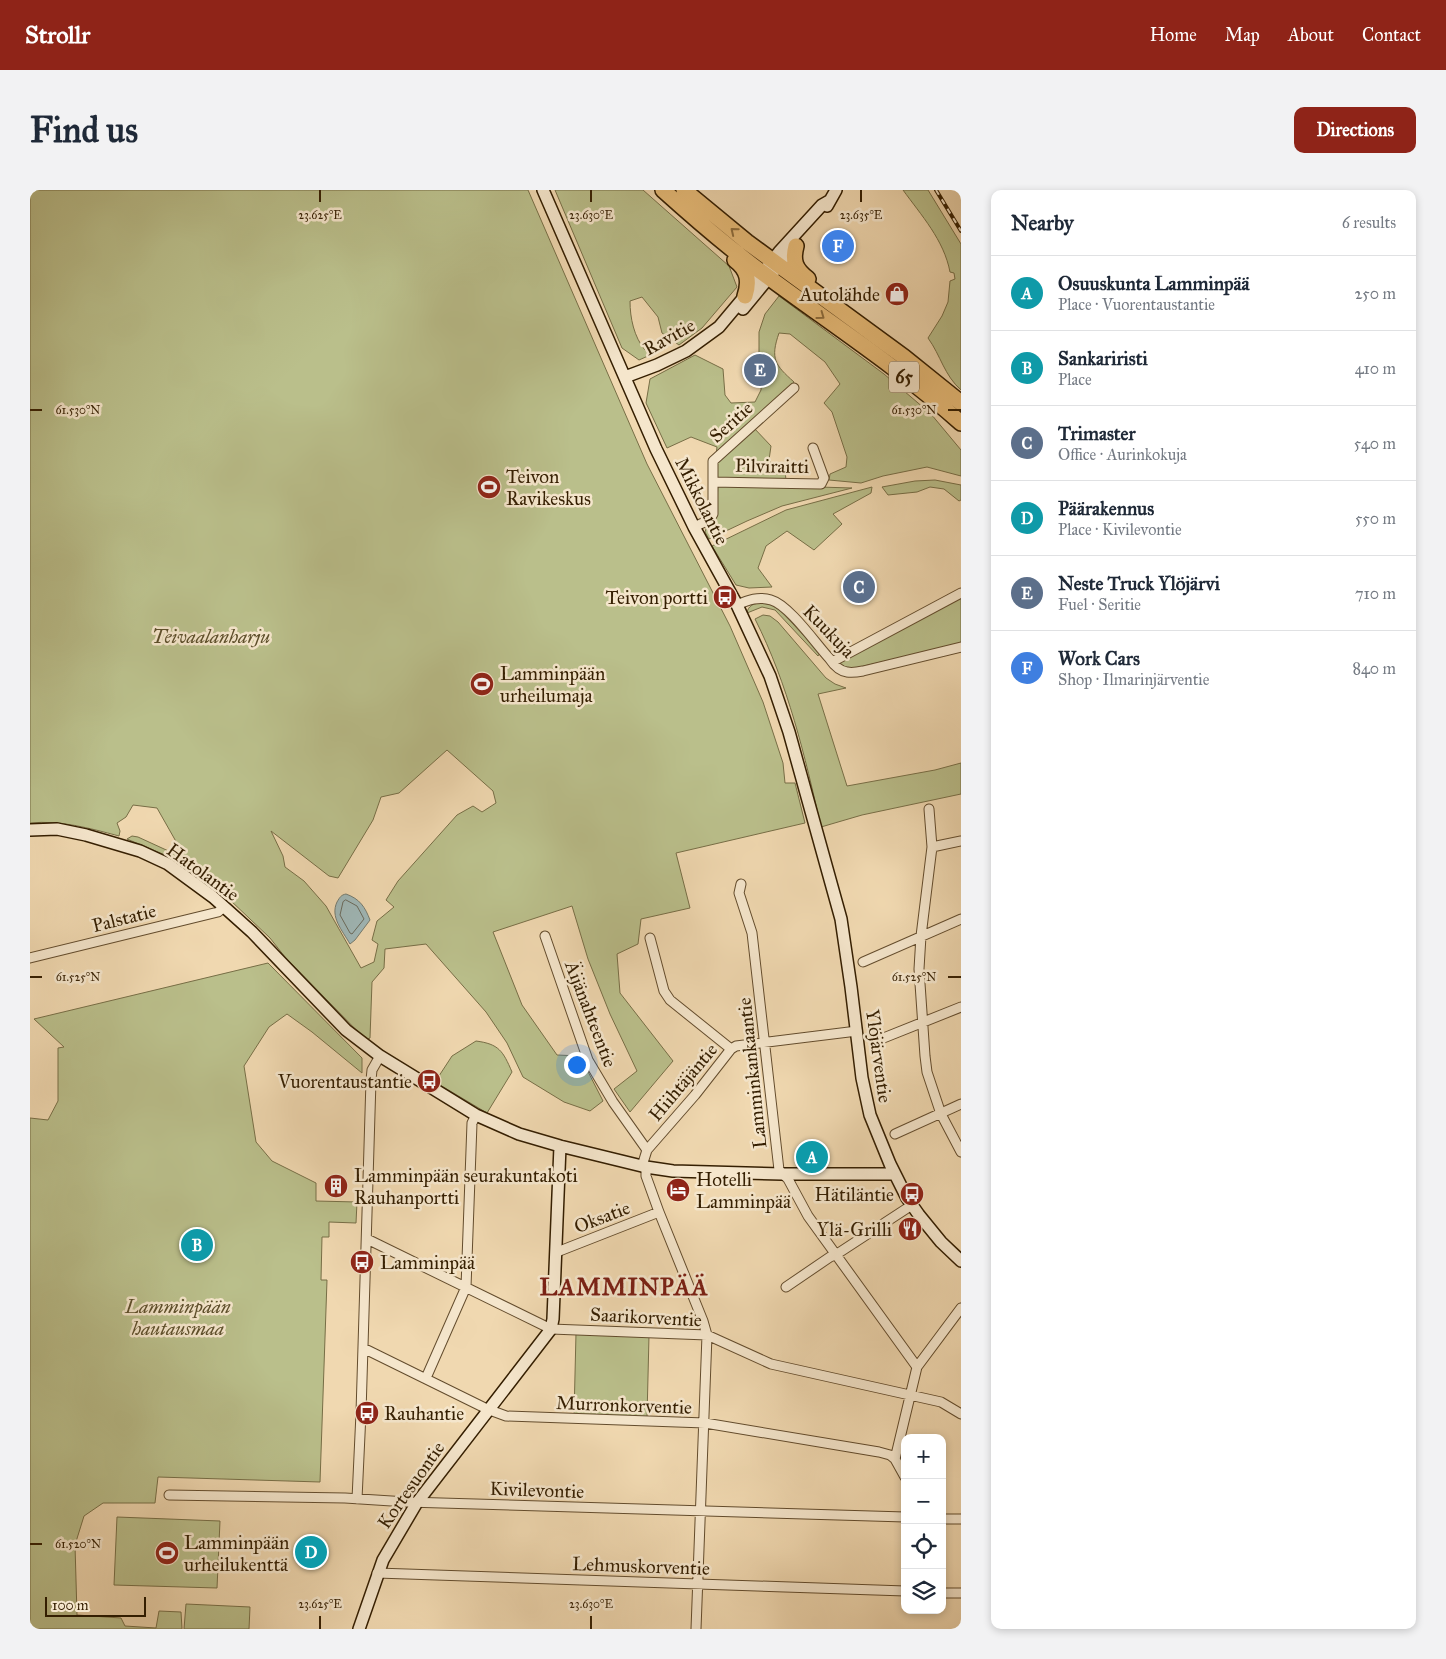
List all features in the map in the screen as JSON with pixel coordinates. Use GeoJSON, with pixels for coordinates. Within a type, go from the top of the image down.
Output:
{"type":"FeatureCollection","features":[{"type":"Feature","properties":{"kind":"highway","name":"65"},"geometry":{"type":"LineString","coordinates":[[662,190],[711,233],[844,314],[904,357],[961,403]]}},
{"type":"Feature","properties":{"kind":"highway","name":"65"},"geometry":{"type":"LineString","coordinates":[[684,190],[771,269],[961,423]]}},
{"type":"Feature","properties":{"kind":"highway","name":"65"},"geometry":{"type":"LineString","coordinates":[[711,233],[720,248],[744,267],[748,282],[745,296]]}},
{"type":"Feature","properties":{"kind":"highway"},"geometry":{"type":"LineString","coordinates":[[796,246],[794,259],[797,268],[840,305],[844,314]]}},
{"type":"Feature","properties":{"kind":"main road","name":"Mikkolantie"},"geometry":{"type":"LineString","coordinates":[[543,190],[656,449],[694,527],[737,605],[760,654],[778,697],[793,746],[815,832]]}},
{"type":"Feature","properties":{"kind":"main road"},"geometry":{"type":"LineString","coordinates":[[771,269],[796,246],[826,208],[836,190]]}},
{"type":"Feature","properties":{"kind":"main road"},"geometry":{"type":"LineString","coordinates":[[771,269],[822,205],[829,201]]}},
{"type":"Feature","properties":{"kind":"main road","name":"Ravitie"},"geometry":{"type":"LineString","coordinates":[[625,378],[686,351],[740,312],[771,269]]}},
{"type":"Feature","properties":{"kind":"main road","name":"Ravitie"},"geometry":{"type":"LineString","coordinates":[[725,321],[745,296],[771,269]]}},
{"type":"Feature","properties":{"kind":"main road","name":"Hatolantie"},"geometry":{"type":"LineString","coordinates":[[30,830],[50,829],[65,831],[112,842],[140,851],[176,869],[224,907],[281,961],[346,1030],[380,1056]]}},
{"type":"Feature","properties":{"kind":"main road","name":"Ylöjärventie"},"geometry":{"type":"LineString","coordinates":[[815,832],[841,919],[868,1107],[875,1129],[895,1174],[912,1205],[941,1242],[961,1261]]}},
{"type":"Feature","properties":{"kind":"main road"},"geometry":{"type":"LineString","coordinates":[[380,1056],[476,1115],[519,1134],[644,1167],[673,1171],[782,1174],[895,1174]]}},
{"type":"Feature","properties":{"kind":"main road"},"geometry":{"type":"LineString","coordinates":[[551,1329],[554,1319],[560,1146]]}},
{"type":"Feature","properties":{"kind":"main road","name":"Kortesuontie"},"geometry":{"type":"LineString","coordinates":[[359,1629],[386,1552],[418,1501],[487,1409],[551,1329]]}},
{"type":"Feature","properties":{"kind":"street","name":"Seritie"},"geometry":{"type":"LineString","coordinates":[[713,482],[713,461],[794,388]]}},
{"type":"Feature","properties":{"kind":"street","name":"Pilviraitti"},"geometry":{"type":"LineString","coordinates":[[713,482],[821,484],[824,478],[813,448]]}},
{"type":"Feature","properties":{"kind":"street"},"geometry":{"type":"LineString","coordinates":[[694,527],[709,520],[712,516],[714,508],[713,482]]}},
{"type":"Feature","properties":{"kind":"street"},"geometry":{"type":"LineString","coordinates":[[832,662],[961,593]]}},
{"type":"Feature","properties":{"kind":"street","name":"Kuukuja"},"geometry":{"type":"LineString","coordinates":[[737,605],[748,600],[758,599],[770,599],[777,602],[787,610],[840,670],[851,672],[961,647]]}},
{"type":"Feature","properties":{"kind":"street"},"geometry":{"type":"LineString","coordinates":[[929,809],[932,847],[921,936],[919,969],[922,1022],[927,1072],[941,1114],[961,1152]]}},
{"type":"Feature","properties":{"kind":"street"},"geometry":{"type":"LineString","coordinates":[[932,847],[961,841]]}},
{"type":"Feature","properties":{"kind":"street","name":"Lamminkankaantie"},"geometry":{"type":"LineString","coordinates":[[741,884],[739,893],[752,933],[779,1170],[788,1179],[808,1216],[917,1368]]}},
{"type":"Feature","properties":{"kind":"street","name":"Palstatie"},"geometry":{"type":"LineString","coordinates":[[30,958],[218,912],[224,907]]}},
{"type":"Feature","properties":{"kind":"street"},"geometry":{"type":"LineString","coordinates":[[862,962],[961,919]]}},
{"type":"Feature","properties":{"kind":"street","name":"Äijänahteentie"},"geometry":{"type":"LineString","coordinates":[[545,936],[591,1067],[647,1150]]}},
{"type":"Feature","properties":{"kind":"street"},"geometry":{"type":"LineString","coordinates":[[650,938],[654,945],[664,991],[670,1000],[731,1050]]}},
{"type":"Feature","properties":{"kind":"street"},"geometry":{"type":"LineString","coordinates":[[876,1041],[961,1007]]}},
{"type":"Feature","properties":{"kind":"street","name":"Hiihtäjäntie"},"geometry":{"type":"LineString","coordinates":[[644,1167],[647,1150],[736,1046],[857,1031]]}},
{"type":"Feature","properties":{"kind":"street"},"geometry":{"type":"LineString","coordinates":[[357,1499],[371,1080],[372,1070],[380,1056]]}},
{"type":"Feature","properties":{"kind":"street"},"geometry":{"type":"LineString","coordinates":[[895,1134],[961,1104]]}},
{"type":"Feature","properties":{"kind":"street"},"geometry":{"type":"LineString","coordinates":[[426,1378],[466,1287],[472,1123],[476,1115]]}},
{"type":"Feature","properties":{"kind":"street"},"geometry":{"type":"LineString","coordinates":[[644,1167],[659,1212],[707,1335],[696,1629]]}},
{"type":"Feature","properties":{"kind":"street"},"geometry":{"type":"LineString","coordinates":[[786,1287],[830,1256],[837,1254],[912,1205]]}},
{"type":"Feature","properties":{"kind":"street","name":"Oksatie"},"geometry":{"type":"LineString","coordinates":[[557,1252],[659,1212]]}},
{"type":"Feature","properties":{"kind":"street","name":"Saarikorventie"},"geometry":{"type":"LineString","coordinates":[[367,1239],[551,1329],[707,1335],[771,1364],[941,1402],[961,1414]]}},
{"type":"Feature","properties":{"kind":"street"},"geometry":{"type":"LineString","coordinates":[[901,1470],[894,1459],[917,1368],[961,1308]]}},
{"type":"Feature","properties":{"kind":"street","name":"Murronkorventie"},"geometry":{"type":"LineString","coordinates":[[363,1348],[487,1409],[514,1417],[704,1424],[879,1452],[890,1455],[894,1459]]}},
{"type":"Feature","properties":{"kind":"street","name":"Kivilevontie"},"geometry":{"type":"LineString","coordinates":[[169,1494],[901,1517]]}},
{"type":"Feature","properties":{"kind":"street"},"geometry":{"type":"LineString","coordinates":[[946,1519],[961,1520]]}},
{"type":"Feature","properties":{"kind":"street","name":"Lehmuskorventie"},"geometry":{"type":"LineString","coordinates":[[377,1574],[901,1592]]}},
{"type":"Feature","properties":{"kind":"street"},"geometry":{"type":"LineString","coordinates":[[946,1593],[961,1593]]}},
{"type":"Feature","properties":{"kind":"green space","name":"Teivaalanharju"},"geometry":{"type":"Polygon","coordinates":[[[30,190],[528,190],[647,464],[730,626],[763,702],[783,763],[785,783],[795,783],[805,823],[676,853],[690,908],[641,919],[638,944],[617,954],[620,993],[673,1061],[630,1112],[614,1089],[637,1071],[610,1014],[588,959],[572,906],[493,932],[522,1005],[557,1055],[580,1056],[603,1101],[590,1111],[564,1102],[523,1077],[507,1043],[486,1012],[426,944],[385,949],[384,968],[372,982],[370,1038],[366,1040],[285,957],[270,938],[230,900],[186,866],[178,845],[157,808],[133,805],[126,817],[117,823],[120,831],[119,836],[63,824],[30,823],[30,190]],[[447,750],[399,793],[381,797],[373,820],[338,878],[329,876],[271,831],[283,856],[285,867],[304,881],[326,906],[361,968],[374,962],[378,944],[372,940],[377,921],[394,907],[386,900],[398,881],[457,815],[473,806],[482,812],[496,803],[493,791],[447,750]]]}},
{"type":"Feature","properties":{"kind":"green space"},"geometry":{"type":"Polygon","coordinates":[[[555,190],[643,190],[729,266],[737,287],[702,328],[679,345],[662,333],[658,317],[642,297],[630,301],[633,327],[645,350],[659,341],[666,344],[666,348],[639,360],[622,348],[555,190]]]}},
{"type":"Feature","properties":{"kind":"green space"},"geometry":{"type":"Polygon","coordinates":[[[903,190],[928,190],[961,244],[961,390],[950,378],[928,338],[942,316],[948,302],[950,281],[955,279],[954,273],[950,272],[943,249],[931,228],[903,190]]]}},
{"type":"Feature","properties":{"kind":"green space"},"geometry":{"type":"Polygon","coordinates":[[[779,296],[884,374],[931,414],[961,450],[961,476],[927,467],[883,476],[861,483],[829,480],[830,474],[846,467],[847,457],[832,412],[824,403],[840,384],[825,362],[790,334],[779,333],[775,349],[776,361],[782,371],[794,382],[789,390],[716,455],[717,447],[691,437],[667,448],[646,403],[650,379],[695,355],[723,369],[725,395],[731,403],[755,402],[761,390],[762,363],[759,353],[759,332],[765,314],[779,296]]]}},
{"type":"Feature","properties":{"kind":"green space"},"geometry":{"type":"Polygon","coordinates":[[[753,427],[771,446],[769,460],[774,467],[785,469],[786,481],[717,480],[716,460],[753,427]]]}},
{"type":"Feature","properties":{"kind":"green space"},"geometry":{"type":"Polygon","coordinates":[[[935,480],[961,485],[961,500],[959,501],[944,489],[930,487],[917,492],[888,495],[882,487],[915,481],[935,480]]]}},
{"type":"Feature","properties":{"kind":"green space"},"geometry":{"type":"Polygon","coordinates":[[[718,484],[852,488],[782,506],[709,539],[705,532],[707,526],[716,517],[718,484]]]}},
{"type":"Feature","properties":{"kind":"green space"},"geometry":{"type":"Polygon","coordinates":[[[872,487],[871,493],[833,514],[842,524],[814,550],[787,531],[766,546],[758,568],[772,587],[749,588],[736,585],[712,546],[786,510],[872,487]]]}},
{"type":"Feature","properties":{"kind":"green space"},"geometry":{"type":"Polygon","coordinates":[[[961,598],[961,644],[855,668],[846,667],[839,662],[961,598]]]}},
{"type":"Feature","properties":{"kind":"green space"},"geometry":{"type":"Polygon","coordinates":[[[759,603],[770,604],[780,610],[820,653],[818,656],[775,610],[762,607],[747,613],[751,606],[759,603]]]}},
{"type":"Feature","properties":{"kind":"green space"},"geometry":{"type":"Polygon","coordinates":[[[763,615],[770,616],[778,622],[826,678],[846,688],[818,694],[847,786],[935,770],[961,763],[961,794],[862,815],[821,827],[802,747],[786,695],[767,644],[755,619],[763,615]]]}},
{"type":"Feature","properties":{"kind":"green space"},"geometry":{"type":"Polygon","coordinates":[[[132,836],[175,854],[177,860],[127,839],[132,836]]]}},
{"type":"Feature","properties":{"kind":"green space","name":"Lamminpään hautausmaa"},"geometry":{"type":"Polygon","coordinates":[[[268,963],[362,1058],[362,1073],[287,1014],[269,1027],[244,1066],[256,1142],[272,1161],[316,1183],[316,1201],[357,1202],[356,1223],[329,1222],[329,1237],[322,1237],[321,1280],[327,1280],[320,1482],[158,1477],[155,1503],[103,1503],[84,1516],[75,1545],[77,1615],[121,1618],[125,1626],[156,1628],[159,1611],[181,1612],[182,1629],[30,1629],[30,1118],[48,1120],[58,1101],[58,1048],[64,1047],[34,1019],[268,963]]]}},
{"type":"Feature","properties":{"kind":"green space"},"geometry":{"type":"Polygon","coordinates":[[[476,1041],[490,1044],[499,1050],[512,1072],[487,1113],[435,1082],[452,1056],[476,1041]]]}},
{"type":"Feature","properties":{"kind":"green space"},"geometry":{"type":"Polygon","coordinates":[[[576,1333],[649,1336],[647,1417],[574,1416],[576,1333]]]}},
{"type":"Feature","properties":{"kind":"green space","name":"Lamminpään urheilukenttä"},"geometry":{"type":"Polygon","coordinates":[[[117,1517],[220,1521],[217,1588],[114,1585],[117,1517]]]}},
{"type":"Feature","properties":{"kind":"green space"},"geometry":{"type":"Polygon","coordinates":[[[186,1604],[250,1607],[249,1629],[184,1629],[186,1604]]]}},
{"type":"Feature","properties":{"kind":"water"},"geometry":{"type":"Polygon","coordinates":[[[346,894],[355,898],[361,904],[370,920],[350,944],[338,923],[335,913],[337,902],[341,896],[346,894]]]}},
{"type":"Feature","properties":{"kind":"railway"},"geometry":{"type":"LineString","coordinates":[[936,190],[961,231]]}},
{"type":"Feature","properties":{"kind":"place","name":"Work Cars"},"geometry":{"type":"Point","coordinates":[838,246]}},
{"type":"Feature","properties":{"kind":"place","name":"Autolähde"},"geometry":{"type":"Point","coordinates":[897,294]}},
{"type":"Feature","properties":{"kind":"place","name":"Neste Truck Ylöjärvi"},"geometry":{"type":"Point","coordinates":[760,370]}},
{"type":"Feature","properties":{"kind":"place","name":"Teivon Ravikeskus"},"geometry":{"type":"Point","coordinates":[489,487]}},
{"type":"Feature","properties":{"kind":"place","name":"Trimaster"},"geometry":{"type":"Point","coordinates":[859,587]}},
{"type":"Feature","properties":{"kind":"place","name":"Teivon portti"},"geometry":{"type":"Point","coordinates":[725,597]}},
{"type":"Feature","properties":{"kind":"place","name":"Lamminpään urheilumaja"},"geometry":{"type":"Point","coordinates":[482,684]}},
{"type":"Feature","properties":{"kind":"place","name":"Vuorentaustantie"},"geometry":{"type":"Point","coordinates":[429,1081]}},
{"type":"Feature","properties":{"kind":"place","name":"Osuuskunta Lamminpää"},"geometry":{"type":"Point","coordinates":[812,1157]}},
{"type":"Feature","properties":{"kind":"place","name":"Lamminpään seurakuntakoti Rauhanportti"},"geometry":{"type":"Point","coordinates":[336,1186]}},
{"type":"Feature","properties":{"kind":"place","name":"Hotelli Lamminpää"},"geometry":{"type":"Point","coordinates":[678,1190]}},
{"type":"Feature","properties":{"kind":"place","name":"Hätiläntie"},"geometry":{"type":"Point","coordinates":[912,1194]}},
{"type":"Feature","properties":{"kind":"place","name":"Ylä-Grilli"},"geometry":{"type":"Point","coordinates":[910,1229]}},
{"type":"Feature","properties":{"kind":"place","name":"Sankariristi"},"geometry":{"type":"Point","coordinates":[197,1245]}},
{"type":"Feature","properties":{"kind":"place","name":"Lamminpää"},"geometry":{"type":"Point","coordinates":[362,1262]}},
{"type":"Feature","properties":{"kind":"place","name":"Rauhantie"},"geometry":{"type":"Point","coordinates":[367,1413]}},
{"type":"Feature","properties":{"kind":"place","name":"Päärakennus"},"geometry":{"type":"Point","coordinates":[311,1552]}},
{"type":"Feature","properties":{"kind":"place","name":"Lamminpään urheilukenttä"},"geometry":{"type":"Point","coordinates":[167,1553]}},
{"type":"Feature","properties":{"kind":"district","name":"LAMMINPÄÄ"},"geometry":{"type":"Point","coordinates":[624,1287]}}]}
